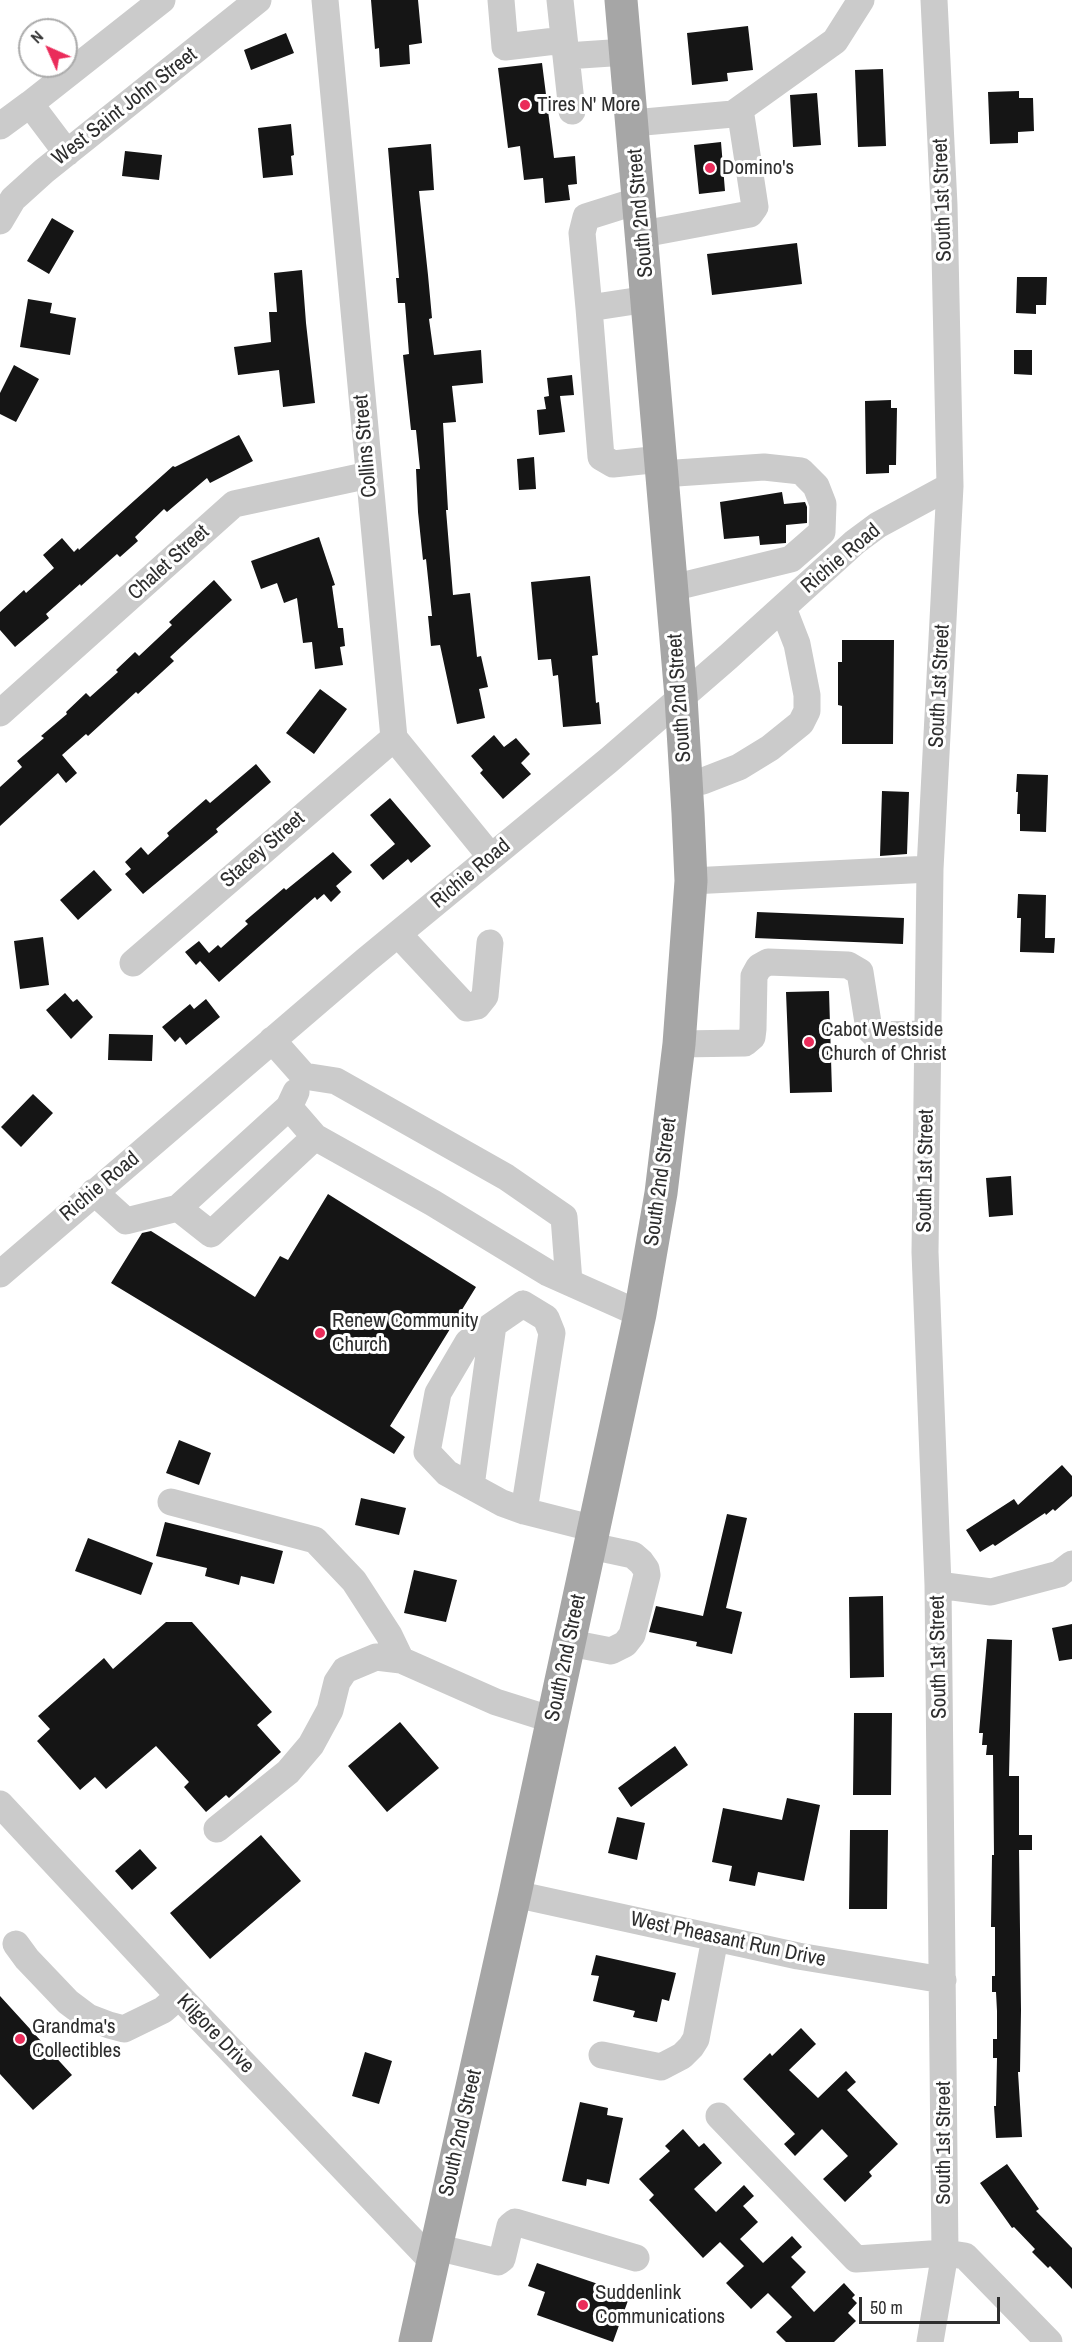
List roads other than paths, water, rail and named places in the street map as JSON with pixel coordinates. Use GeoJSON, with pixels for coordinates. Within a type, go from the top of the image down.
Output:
{"type":"FeatureCollection","features":[{"type":"Feature","properties":{"kind":"main road","name":"South 2nd Street"},"geometry":{"type":"LineString","coordinates":[[415,2342],[570,1643],[640,1314],[662,1193],[679,1044],[691,881],[686,783],[643,234],[621,0]]}},
{"type":"Feature","properties":{"kind":"street"},"geometry":{"type":"LineString","coordinates":[[0,126],[162,0]]}},
{"type":"Feature","properties":{"kind":"street","name":"West Saint John Street"},"geometry":{"type":"LineString","coordinates":[[0,221],[13,199],[258,0]]}},
{"type":"Feature","properties":{"kind":"street","name":"Collins Street"},"geometry":{"type":"LineString","coordinates":[[325,0],[394,738]]}},
{"type":"Feature","properties":{"kind":"street"},"geometry":{"type":"LineString","coordinates":[[501,0],[505,47],[627,52]]}},
{"type":"Feature","properties":{"kind":"street"},"geometry":{"type":"LineString","coordinates":[[560,0],[572,111]]}},
{"type":"Feature","properties":{"kind":"street"},"geometry":{"type":"LineString","coordinates":[[633,123],[732,114],[835,40],[861,0]]}},
{"type":"Feature","properties":{"kind":"street","name":"South 1st Street"},"geometry":{"type":"LineString","coordinates":[[930,2342],[945,2253],[938,1585],[925,1252],[930,869],[950,486],[944,205],[934,0]]}},
{"type":"Feature","properties":{"kind":"street"},"geometry":{"type":"LineString","coordinates":[[30,104],[67,153]]}},
{"type":"Feature","properties":{"kind":"street"},"geometry":{"type":"LineString","coordinates":[[643,234],[750,214],[755,207],[740,109]]}},
{"type":"Feature","properties":{"kind":"street"},"geometry":{"type":"LineString","coordinates":[[640,200],[586,217],[582,233],[601,457],[613,464],[764,466],[801,471],[816,486],[823,504],[822,532],[791,559],[672,588]]}},
{"type":"Feature","properties":{"kind":"street"},"geometry":{"type":"LineString","coordinates":[[589,308],[648,299]]}},
{"type":"Feature","properties":{"kind":"street","name":"Chalet Street"},"geometry":{"type":"LineString","coordinates":[[0,713],[234,504],[369,475]]}},
{"type":"Feature","properties":{"kind":"street","name":"Richie Road"},"geometry":{"type":"LineString","coordinates":[[0,1274],[272,1040],[609,760],[855,542],[878,525],[950,486]]}},
{"type":"Feature","properties":{"kind":"street"},"geometry":{"type":"LineString","coordinates":[[805,547],[827,567]]}},
{"type":"Feature","properties":{"kind":"street"},"geometry":{"type":"LineString","coordinates":[[686,783],[703,781],[739,767],[770,748],[801,723],[807,711],[807,695],[797,644],[783,608]]}},
{"type":"Feature","properties":{"kind":"street"},"geometry":{"type":"LineString","coordinates":[[394,738],[491,857]]}},
{"type":"Feature","properties":{"kind":"street","name":"Stacey Street"},"geometry":{"type":"LineString","coordinates":[[133,963],[394,738]]}},
{"type":"Feature","properties":{"kind":"street"},"geometry":{"type":"LineString","coordinates":[[691,881],[930,869]]}},
{"type":"Feature","properties":{"kind":"street"},"geometry":{"type":"LineString","coordinates":[[398,934],[467,1008],[477,1006],[485,996],[490,944]]}},
{"type":"Feature","properties":{"kind":"street"},"geometry":{"type":"LineString","coordinates":[[679,1044],[745,1043],[752,1037],[754,976],[759,967],[768,962],[848,965],[860,972],[869,1029],[875,1035],[928,1034]]}},
{"type":"Feature","properties":{"kind":"street"},"geometry":{"type":"LineString","coordinates":[[272,1040],[304,1076],[336,1081],[506,1178],[564,1217],[568,1282]]}},
{"type":"Feature","properties":{"kind":"street"},"geometry":{"type":"LineString","coordinates":[[94,1192],[126,1221],[178,1208],[289,1107],[304,1076]]}},
{"type":"Feature","properties":{"kind":"street"},"geometry":{"type":"LineString","coordinates":[[289,1107],[315,1137],[433,1203],[535,1265],[640,1314]]}},
{"type":"Feature","properties":{"kind":"street"},"geometry":{"type":"LineString","coordinates":[[178,1208],[211,1234],[315,1137]]}},
{"type":"Feature","properties":{"kind":"street"},"geometry":{"type":"LineString","coordinates":[[535,1265],[524,1304],[468,1342],[438,1393],[427,1452],[447,1473],[502,1503],[593,1537],[633,1555],[641,1562],[646,1569],[646,1575],[632,1635],[625,1644],[611,1651],[570,1643]]}},
{"type":"Feature","properties":{"kind":"street"},"geometry":{"type":"LineString","coordinates":[[524,1304],[546,1318],[552,1333],[524,1511]]}},
{"type":"Feature","properties":{"kind":"street"},"geometry":{"type":"LineString","coordinates":[[471,1486],[493,1325]]}},
{"type":"Feature","properties":{"kind":"street"},"geometry":{"type":"LineString","coordinates":[[171,1502],[315,1540],[354,1581],[389,1635],[401,1660]]}},
{"type":"Feature","properties":{"kind":"street"},"geometry":{"type":"LineString","coordinates":[[938,1585],[991,1592],[1059,1574],[1072,1564]]}},
{"type":"Feature","properties":{"kind":"street"},"geometry":{"type":"LineString","coordinates":[[217,1829],[288,1772],[311,1745],[330,1710],[338,1682],[345,1670],[376,1657],[401,1660],[496,1702],[553,1720]]}},
{"type":"Feature","properties":{"kind":"street","name":"Kilgore Drive"},"geometry":{"type":"LineString","coordinates":[[0,1804],[179,1996],[434,2254]]}},
{"type":"Feature","properties":{"kind":"street","name":"West Pheasant Run Drive"},"geometry":{"type":"LineString","coordinates":[[515,1894],[798,1956],[943,1980]]}},
{"type":"Feature","properties":{"kind":"street"},"geometry":{"type":"LineString","coordinates":[[602,2055],[661,2067],[682,2056],[691,2047],[696,2039],[715,1938]]}},
{"type":"Feature","properties":{"kind":"street"},"geometry":{"type":"LineString","coordinates":[[16,1944],[27,1959],[68,2002],[88,2017],[109,2025],[124,2029],[164,2010],[179,1996]]}},
{"type":"Feature","properties":{"kind":"street"},"geometry":{"type":"LineString","coordinates":[[719,2116],[856,2259],[945,2253],[965,2256],[1049,2342]]}},
{"type":"Feature","properties":{"kind":"street"},"geometry":{"type":"LineString","coordinates":[[434,2254],[498,2262],[502,2259],[510,2226],[515,2222],[636,2258]]}},
{"type":"Feature","properties":{"kind":"place","name":"Tires N' More"},"geometry":{"type":"Point","coordinates":[525,105]}},
{"type":"Feature","properties":{"kind":"place","name":"Domino's"},"geometry":{"type":"Point","coordinates":[710,168]}},
{"type":"Feature","properties":{"kind":"place","name":"Cabot Westside Church of Christ"},"geometry":{"type":"Point","coordinates":[809,1042]}},
{"type":"Feature","properties":{"kind":"place","name":"Renew Community Church"},"geometry":{"type":"Point","coordinates":[320,1333]}},
{"type":"Feature","properties":{"kind":"place","name":"Grandma's Collectibles"},"geometry":{"type":"Point","coordinates":[20,2039]}},
{"type":"Feature","properties":{"kind":"place","name":"Suddenlink Communications"},"geometry":{"type":"Point","coordinates":[583,2305]}}]}
